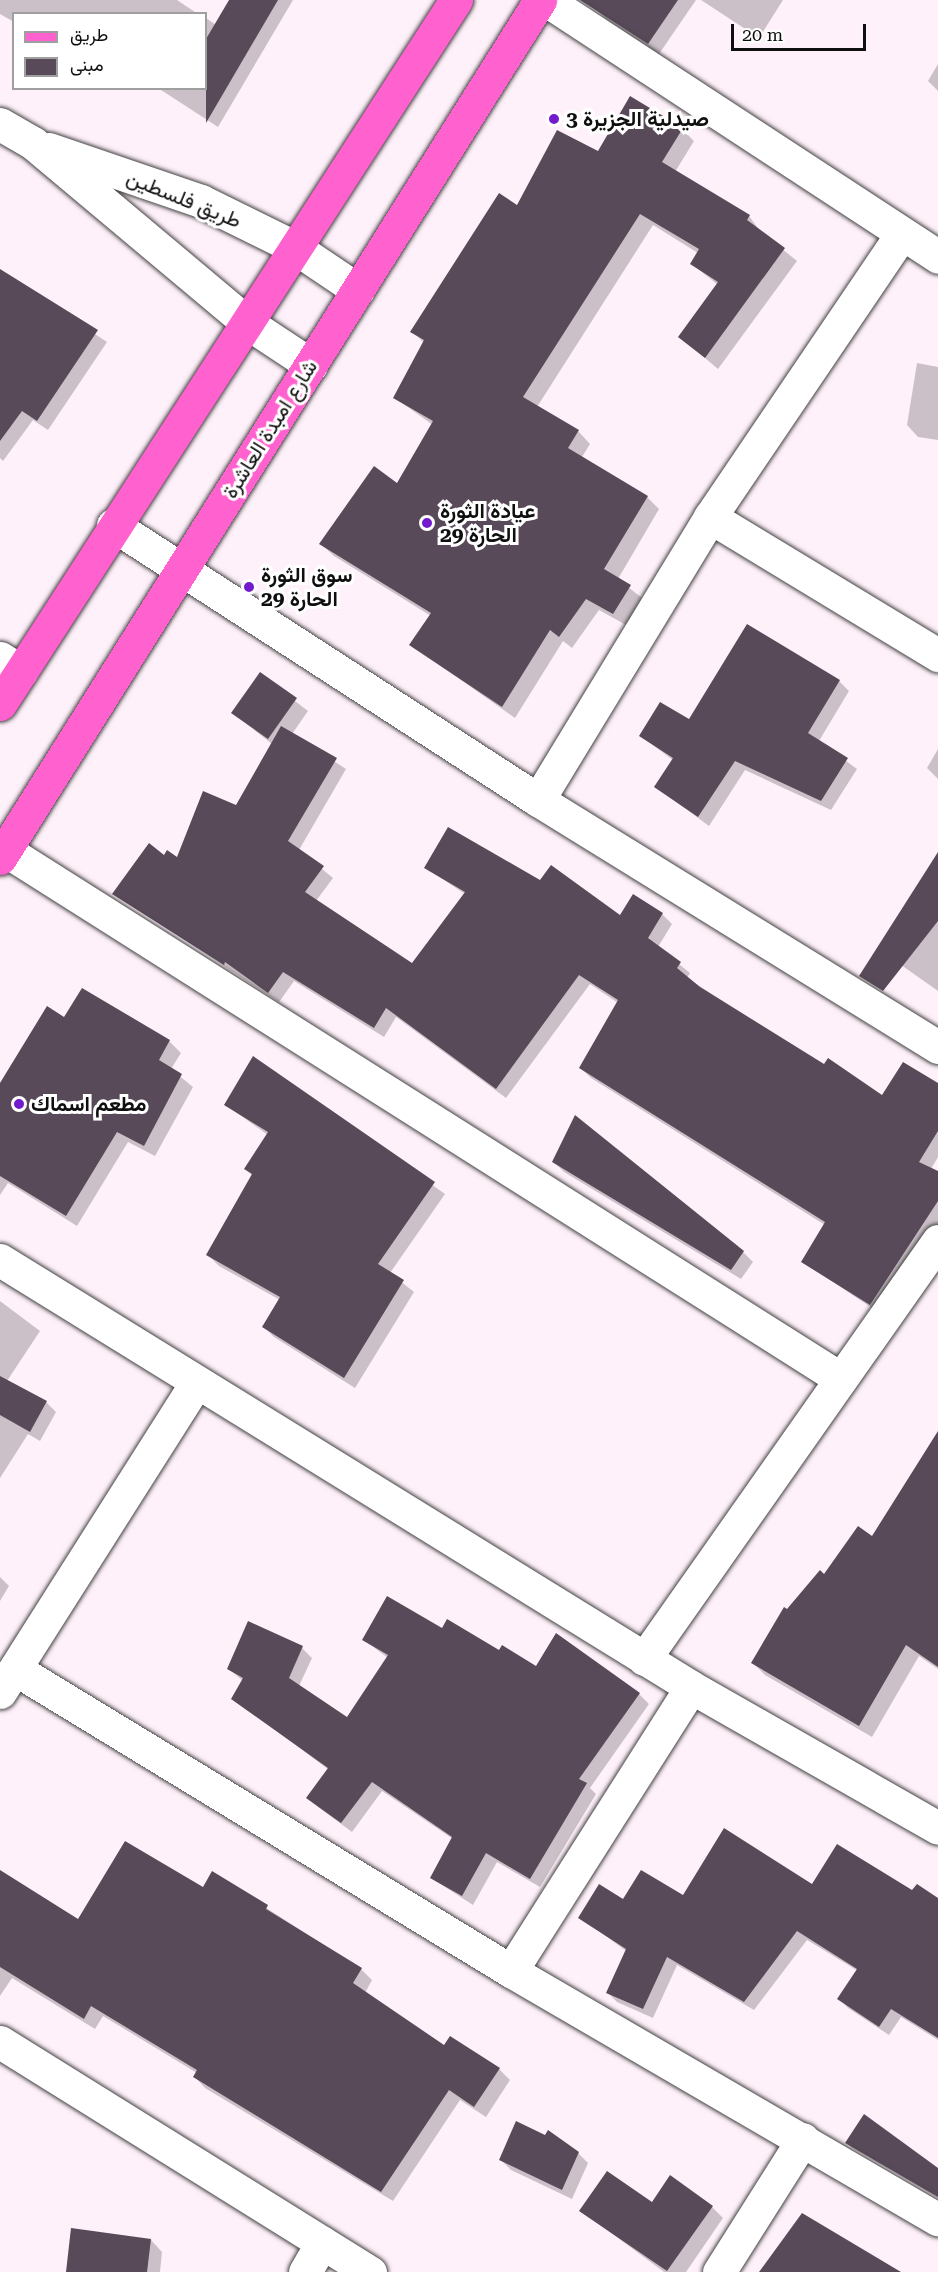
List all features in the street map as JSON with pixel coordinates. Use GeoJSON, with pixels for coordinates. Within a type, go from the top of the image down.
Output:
{"type":"FeatureCollection","features":[{"type":"Feature","properties":{"kind":"main road"},"geometry":{"type":"LineString","coordinates":[[0,704],[10,665],[113,525],[456,0]]}},
{"type":"Feature","properties":{"kind":"main road","name":"شارع امبدة العاشرة"},"geometry":{"type":"LineString","coordinates":[[2,854],[540,0]]}},
{"type":"Feature","properties":{"kind":"street"},"geometry":{"type":"LineString","coordinates":[[546,0],[901,235],[938,257]]}},
{"type":"Feature","properties":{"kind":"street","name":"طريق فلسطين"},"geometry":{"type":"LineString","coordinates":[[0,124],[33,143],[246,322],[311,365]]}},
{"type":"Feature","properties":{"kind":"street","name":"طريق فلسطين"},"geometry":{"type":"LineString","coordinates":[[33,143],[201,201],[294,247],[358,290]]}},
{"type":"Feature","properties":{"kind":"street"},"geometry":{"type":"LineString","coordinates":[[538,800],[710,518],[901,235]]}},
{"type":"Feature","properties":{"kind":"street"},"geometry":{"type":"LineString","coordinates":[[710,518],[938,655]]}},
{"type":"Feature","properties":{"kind":"street"},"geometry":{"type":"LineString","coordinates":[[113,525],[538,800],[938,1047]]}},
{"type":"Feature","properties":{"kind":"street"},"geometry":{"type":"LineString","coordinates":[[2,854],[841,1379]]}},
{"type":"Feature","properties":{"kind":"street"},"geometry":{"type":"LineString","coordinates":[[644,1659],[938,1241]]}},
{"type":"Feature","properties":{"kind":"street"},"geometry":{"type":"LineString","coordinates":[[0,1260],[644,1659],[938,1828]]}},
{"type":"Feature","properties":{"kind":"street"},"geometry":{"type":"LineString","coordinates":[[197,1382],[8,1681],[803,2139],[938,2220]]}},
{"type":"Feature","properties":{"kind":"street"},"geometry":{"type":"LineString","coordinates":[[511,1971],[691,1687]]}},
{"type":"Feature","properties":{"kind":"street"},"geometry":{"type":"LineString","coordinates":[[0,2042],[370,2272]]}},
{"type":"Feature","properties":{"kind":"street"},"geometry":{"type":"LineString","coordinates":[[718,2272],[803,2139]]}},
{"type":"Feature","properties":{"kind":"street"},"geometry":{"type":"LineString","coordinates":[[305,2272],[322,2243]]}},
{"type":"Feature","properties":{"kind":"building"},"geometry":{"type":"Polygon","coordinates":[[[229,0],[278,0],[206,123],[207,90],[207,37],[229,0]]]}},
{"type":"Feature","properties":{"kind":"building"},"geometry":{"type":"Polygon","coordinates":[[[580,0],[678,0],[648,44],[580,0]]]}},
{"type":"Feature","properties":{"kind":"building"},"geometry":{"type":"Polygon","coordinates":[[[630,96],[683,128],[662,162],[750,215],[747,220],[785,248],[705,358],[678,337],[718,282],[690,264],[699,249],[640,214],[523,397],[579,430],[568,448],[648,496],[604,569],[631,585],[613,614],[586,599],[559,637],[550,630],[502,707],[409,645],[431,613],[319,544],[374,466],[397,483],[433,421],[393,398],[424,340],[410,332],[499,193],[517,205],[557,130],[598,151],[630,96]]]}},
{"type":"Feature","properties":{"kind":"building"},"geometry":{"type":"Polygon","coordinates":[[[0,269],[98,330],[37,421],[22,411],[0,441],[0,269]]]}},
{"type":"Feature","properties":{"kind":"building"},"geometry":{"type":"Polygon","coordinates":[[[747,624],[840,680],[808,733],[848,758],[821,801],[735,761],[698,817],[654,787],[673,758],[639,736],[660,702],[689,719],[747,624]]]}},
{"type":"Feature","properties":{"kind":"building"},"geometry":{"type":"Polygon","coordinates":[[[260,672],[297,698],[268,739],[231,713],[260,672]]]}},
{"type":"Feature","properties":{"kind":"building"},"geometry":{"type":"Polygon","coordinates":[[[281,726],[337,758],[288,841],[324,866],[305,892],[412,963],[465,892],[424,868],[448,827],[540,880],[551,865],[620,915],[633,894],[663,913],[648,938],[681,962],[677,968],[700,987],[824,1064],[828,1058],[882,1095],[903,1062],[938,1083],[938,1131],[919,1162],[938,1171],[938,1201],[870,1305],[801,1262],[825,1222],[579,1068],[618,1000],[579,975],[496,1089],[386,1008],[374,1028],[283,972],[268,993],[225,962],[224,965],[112,894],[149,843],[164,855],[167,850],[177,857],[203,791],[236,805],[281,726]]]}},
{"type":"Feature","properties":{"kind":"building"},"geometry":{"type":"Polygon","coordinates":[[[938,852],[938,921],[883,991],[859,976],[938,852]]]}},
{"type":"Feature","properties":{"kind":"building"},"geometry":{"type":"Polygon","coordinates":[[[82,988],[170,1040],[159,1060],[182,1074],[144,1146],[117,1132],[66,1216],[0,1176],[0,1083],[47,1006],[64,1017],[82,988]]]}},
{"type":"Feature","properties":{"kind":"building"},"geometry":{"type":"Polygon","coordinates":[[[253,1056],[435,1182],[378,1264],[404,1280],[344,1378],[262,1327],[280,1297],[206,1255],[252,1174],[244,1169],[268,1132],[224,1105],[253,1056]]]}},
{"type":"Feature","properties":{"kind":"building"},"geometry":{"type":"Polygon","coordinates":[[[575,1115],[744,1251],[731,1270],[552,1162],[575,1115]]]}},
{"type":"Feature","properties":{"kind":"building"},"geometry":{"type":"Polygon","coordinates":[[[0,1376],[47,1401],[30,1432],[0,1415],[0,1376]]]}},
{"type":"Feature","properties":{"kind":"building"},"geometry":{"type":"Polygon","coordinates":[[[938,1431],[938,1667],[906,1645],[859,1726],[751,1663],[784,1607],[787,1609],[820,1570],[824,1574],[858,1526],[872,1536],[938,1431]]]}},
{"type":"Feature","properties":{"kind":"building"},"geometry":{"type":"Polygon","coordinates":[[[387,1596],[442,1628],[447,1619],[499,1650],[502,1645],[536,1666],[556,1633],[640,1693],[579,1779],[587,1783],[530,1879],[486,1853],[462,1896],[430,1878],[452,1837],[372,1782],[341,1823],[306,1798],[328,1768],[231,1699],[243,1678],[227,1669],[248,1621],[303,1646],[289,1678],[347,1717],[388,1655],[362,1640],[387,1596]]]}},
{"type":"Feature","properties":{"kind":"building"},"geometry":{"type":"Polygon","coordinates":[[[724,1828],[812,1884],[837,1844],[912,1890],[917,1884],[938,1898],[938,2038],[891,2009],[879,2027],[837,1999],[857,1969],[797,1931],[744,2002],[667,1957],[643,2009],[606,1993],[626,1949],[578,1918],[599,1884],[623,1899],[641,1870],[683,1895],[724,1828]]]}},
{"type":"Feature","properties":{"kind":"building"},"geometry":{"type":"Polygon","coordinates":[[[125,1841],[203,1887],[212,1871],[268,1905],[266,1909],[362,1968],[353,1983],[444,2045],[450,2036],[500,2068],[474,2107],[449,2090],[381,2192],[193,2077],[197,2070],[91,2006],[84,2019],[0,1967],[0,1870],[78,1919],[125,1841]]]}},
{"type":"Feature","properties":{"kind":"building"},"geometry":{"type":"Polygon","coordinates":[[[864,2114],[938,2168],[938,2197],[845,2143],[864,2114]]]}},
{"type":"Feature","properties":{"kind":"building"},"geometry":{"type":"Polygon","coordinates":[[[516,2121],[545,2135],[548,2130],[579,2152],[562,2190],[499,2160],[516,2121]]]}},
{"type":"Feature","properties":{"kind":"building"},"geometry":{"type":"Polygon","coordinates":[[[607,2171],[652,2202],[670,2175],[713,2206],[667,2271],[579,2211],[607,2171]]]}},
{"type":"Feature","properties":{"kind":"building"},"geometry":{"type":"Polygon","coordinates":[[[802,2213],[901,2272],[759,2272],[802,2213]]]}},
{"type":"Feature","properties":{"kind":"building"},"geometry":{"type":"Polygon","coordinates":[[[71,2228],[151,2239],[147,2272],[66,2272],[71,2228]]]}},
{"type":"Feature","properties":{"kind":"place","name":"صيدلية الجزيرة 3"},"geometry":{"type":"Point","coordinates":[554,119]}},
{"type":"Feature","properties":{"kind":"place","name":"عيادة الثورة الحارة 29"},"geometry":{"type":"Point","coordinates":[427,523]}},
{"type":"Feature","properties":{"kind":"place","name":"سوق الثورة الحارة 29"},"geometry":{"type":"Point","coordinates":[249,587]}},
{"type":"Feature","properties":{"kind":"place","name":"مطعم اسماك"},"geometry":{"type":"Point","coordinates":[19,1104]}}]}
